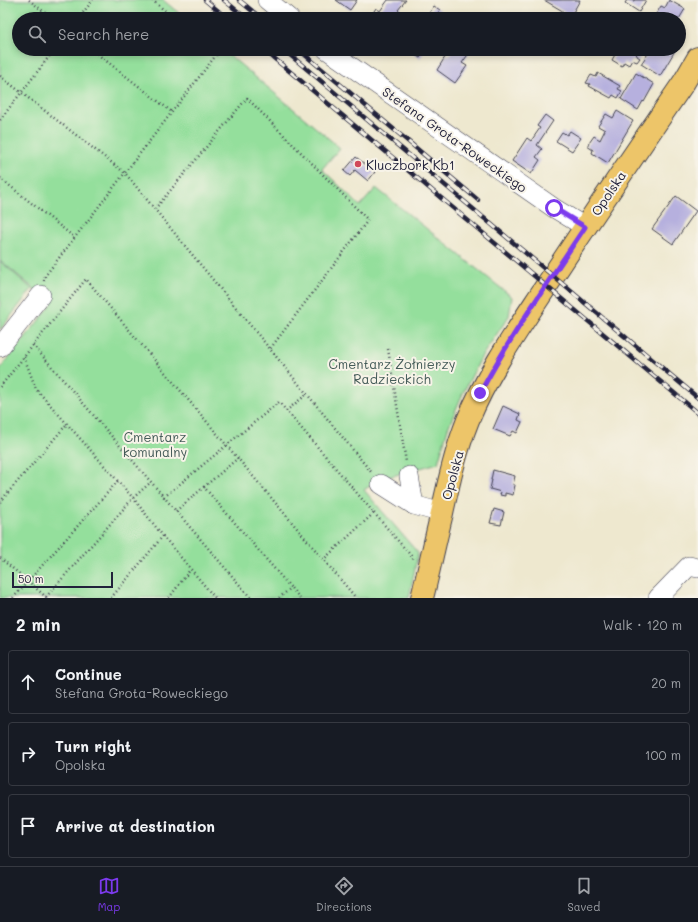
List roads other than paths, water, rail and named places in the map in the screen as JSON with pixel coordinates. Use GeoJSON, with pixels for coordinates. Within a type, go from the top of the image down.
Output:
{"type":"FeatureCollection","features":[{"type":"Feature","properties":{"kind":"main road","name":"Opolska"},"geometry":{"type":"LineString","coordinates":[[422,598],[451,474],[468,421],[480,393],[532,308],[585,227],[684,82],[698,58]]}},
{"type":"Feature","properties":{"kind":"street"},"geometry":{"type":"LineString","coordinates":[[267,0],[282,12]]}},
{"type":"Feature","properties":{"kind":"street","name":"Stefana Grota-Roweckiego"},"geometry":{"type":"LineString","coordinates":[[336,56],[554,208],[585,227]]}},
{"type":"Feature","properties":{"kind":"street"},"geometry":{"type":"LineString","coordinates":[[0,347],[41,295]]}},
{"type":"Feature","properties":{"kind":"street"},"geometry":{"type":"LineString","coordinates":[[409,476],[414,505]]}},
{"type":"Feature","properties":{"kind":"street"},"geometry":{"type":"LineString","coordinates":[[381,484],[414,505],[442,513]]}},
{"type":"Feature","properties":{"kind":"street"},"geometry":{"type":"LineString","coordinates":[[658,598],[689,566],[698,568]]}},
{"type":"Feature","properties":{"kind":"railway"},"geometry":{"type":"LineString","coordinates":[[205,0],[220,12]]}},
{"type":"Feature","properties":{"kind":"railway"},"geometry":{"type":"LineString","coordinates":[[224,0],[239,12]]}},
{"type":"Feature","properties":{"kind":"railway"},"geometry":{"type":"LineString","coordinates":[[239,0],[254,12]]}},
{"type":"Feature","properties":{"kind":"railway"},"geometry":{"type":"LineString","coordinates":[[271,56],[698,413]]}},
{"type":"Feature","properties":{"kind":"railway"},"geometry":{"type":"LineString","coordinates":[[291,56],[698,398]]}},
{"type":"Feature","properties":{"kind":"railway"},"geometry":{"type":"LineString","coordinates":[[306,56],[478,200]]}},
{"type":"Feature","properties":{"kind":"place","name":"Kluczbork Kb1"},"geometry":{"type":"Point","coordinates":[358,164]}},
{"type":"Feature","properties":{"kind":"park label","name":"Cmentarz Żołnierzy Radzieckich"},"geometry":{"type":"Point","coordinates":[392,370]}},
{"type":"Feature","properties":{"kind":"park label","name":"Cmentarz komunalny"},"geometry":{"type":"Point","coordinates":[155,444]}}]}
